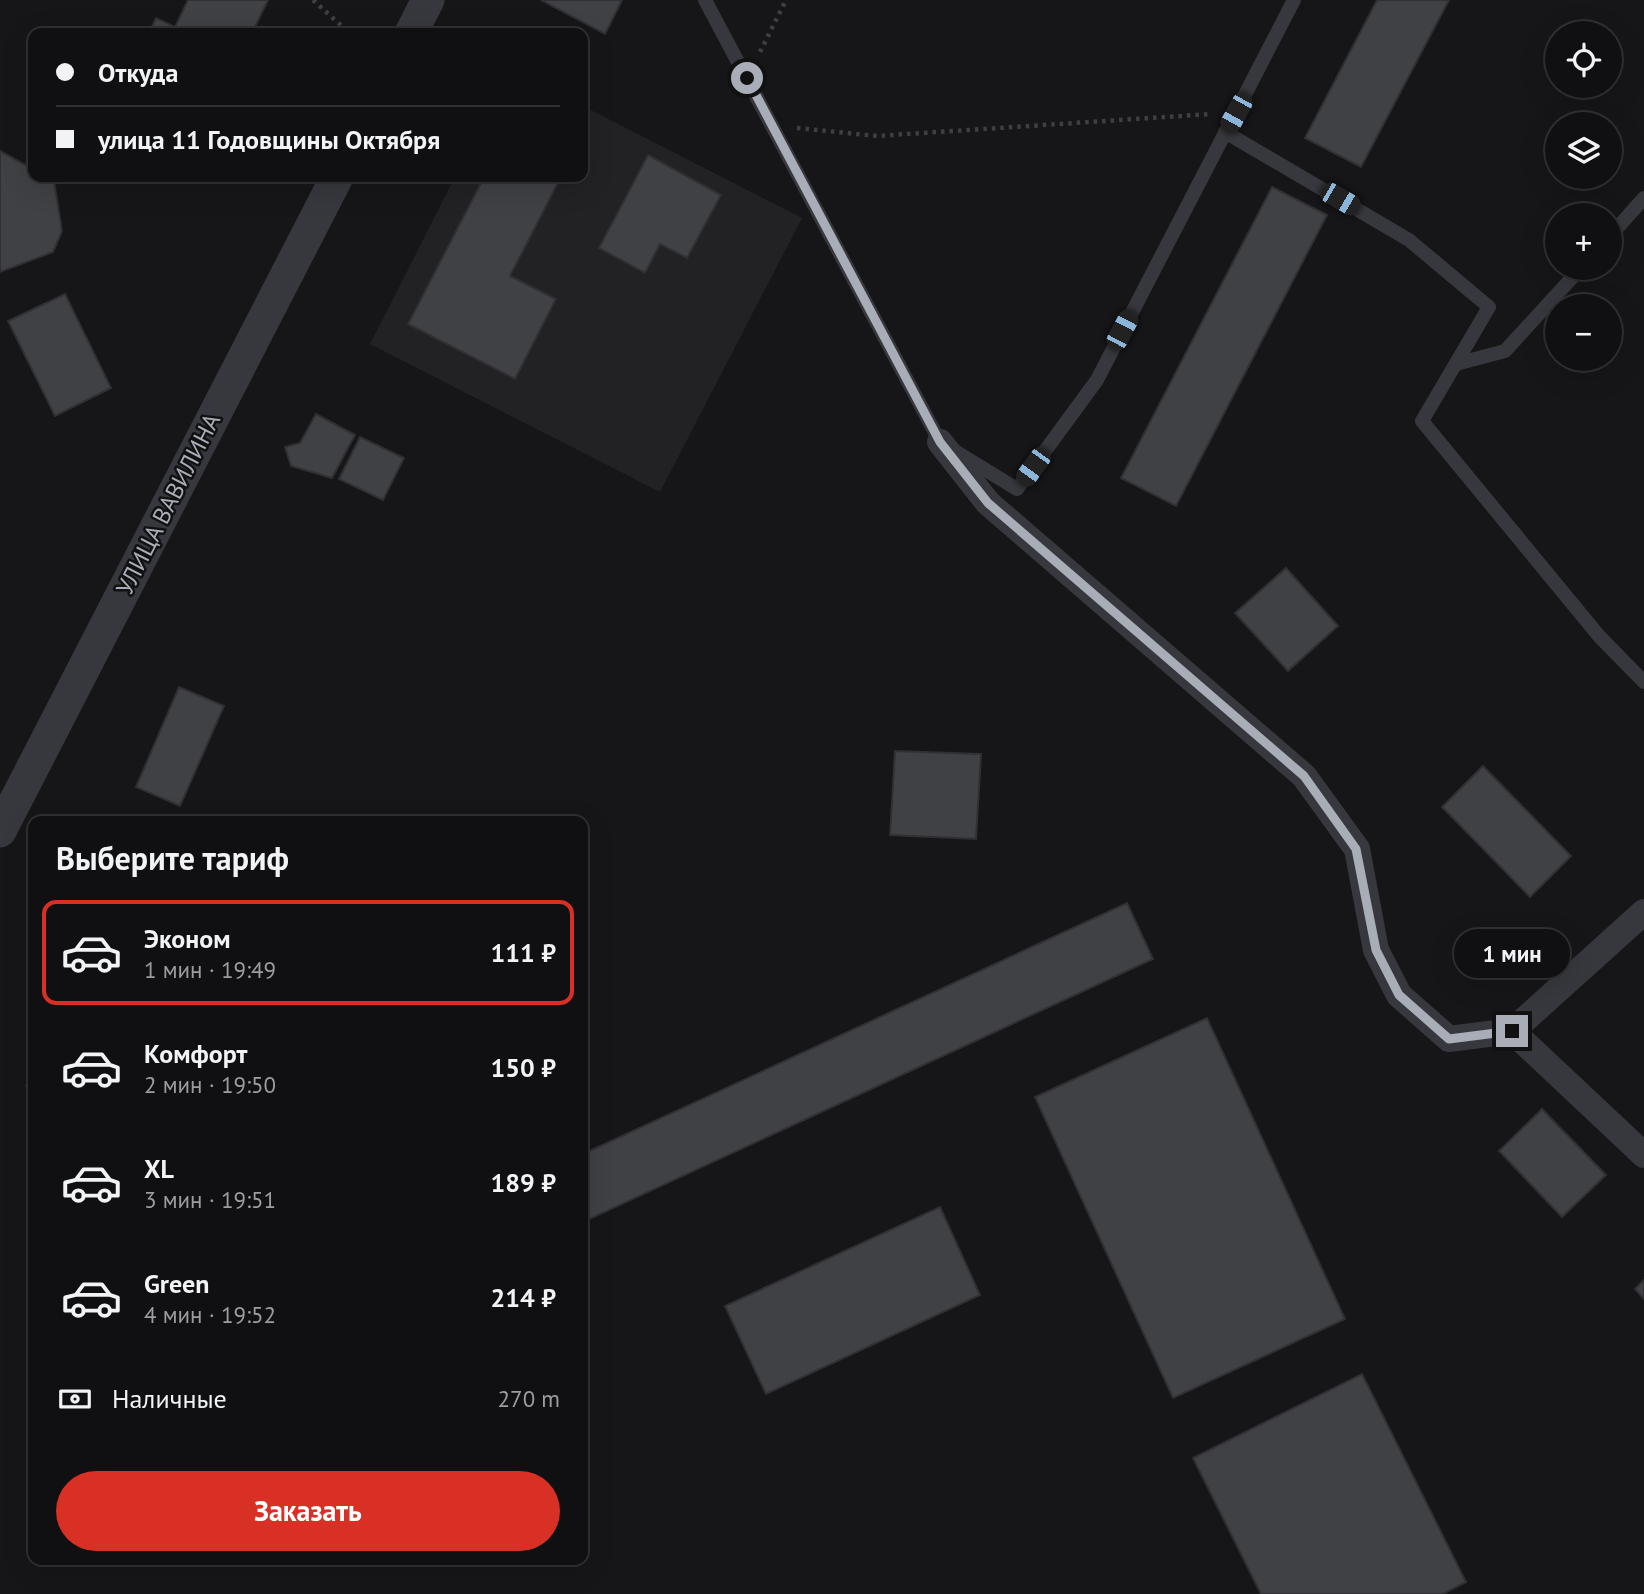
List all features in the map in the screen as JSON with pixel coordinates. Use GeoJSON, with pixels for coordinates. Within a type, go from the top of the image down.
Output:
{"type":"FeatureCollection","features":[{"type":"Feature","properties":{"kind":"street"},"geometry":{"type":"LineString","coordinates":[[414,28],[428,0]]}},
{"type":"Feature","properties":{"kind":"street","name":"УЛИЦА ВАВИЛИНА"},"geometry":{"type":"LineString","coordinates":[[0,831],[334,182]]}},
{"type":"Feature","properties":{"kind":"street"},"geometry":{"type":"LineString","coordinates":[[940,442],[988,503],[1304,776],[1356,849],[1376,950],[1399,995],[1449,1039],[1512,1031],[1644,912]]}},
{"type":"Feature","properties":{"kind":"street"},"geometry":{"type":"LineString","coordinates":[[1512,1031],[1644,1156]]}},
{"type":"Feature","properties":{"kind":"lane"},"geometry":{"type":"LineString","coordinates":[[705,0],[940,442],[1017,489],[1097,380],[1294,0]]}},
{"type":"Feature","properties":{"kind":"lane"},"geometry":{"type":"LineString","coordinates":[[1225,132],[1409,240],[1489,307],[1422,421],[1599,635],[1644,682]]}},
{"type":"Feature","properties":{"kind":"lane"},"geometry":{"type":"LineString","coordinates":[[1622,223],[1644,198]]}},
{"type":"Feature","properties":{"kind":"lane"},"geometry":{"type":"LineString","coordinates":[[1456,364],[1505,351],[1570,280]]}},
{"type":"Feature","properties":{"kind":"path"},"geometry":{"type":"LineString","coordinates":[[313,0],[344,28]]}},
{"type":"Feature","properties":{"kind":"path"},"geometry":{"type":"LineString","coordinates":[[747,78],[786,0]]}},
{"type":"Feature","properties":{"kind":"path"},"geometry":{"type":"LineString","coordinates":[[772,126],[877,136],[1236,113]]}},
{"type":"Feature","properties":{"kind":"shaded area"},"geometry":{"type":"Polygon","coordinates":[[[588,109],[802,218],[660,492],[370,344],[452,182],[588,182],[588,109]]]}},
{"type":"Feature","properties":{"kind":"building"},"geometry":{"type":"Polygon","coordinates":[[[188,0],[268,0],[254,28],[151,28],[156,18],[175,27],[188,0]]]}},
{"type":"Feature","properties":{"kind":"building"},"geometry":{"type":"Polygon","coordinates":[[[541,0],[622,0],[605,34],[541,0]]]}},
{"type":"Feature","properties":{"kind":"building"},"geometry":{"type":"Polygon","coordinates":[[[1377,0],[1449,0],[1361,167],[1305,138],[1377,0]]]}},
{"type":"Feature","properties":{"kind":"building"},"geometry":{"type":"Polygon","coordinates":[[[0,151],[28,166],[28,182],[54,182],[62,231],[53,252],[0,272],[0,151]]]}},
{"type":"Feature","properties":{"kind":"building"},"geometry":{"type":"Polygon","coordinates":[[[648,155],[721,195],[687,258],[660,244],[645,273],[599,248],[648,155]]]}},
{"type":"Feature","properties":{"kind":"building"},"geometry":{"type":"Polygon","coordinates":[[[481,182],[558,182],[510,276],[556,299],[515,379],[408,324],[481,182]]]}},
{"type":"Feature","properties":{"kind":"building"},"geometry":{"type":"Polygon","coordinates":[[[1272,187],[1327,215],[1176,506],[1121,478],[1272,187]]]}},
{"type":"Feature","properties":{"kind":"building"},"geometry":{"type":"Polygon","coordinates":[[[65,294],[111,388],[55,416],[8,321],[65,294]]]}},
{"type":"Feature","properties":{"kind":"building"},"geometry":{"type":"Polygon","coordinates":[[[316,414],[355,435],[332,478],[291,466],[285,447],[300,443],[316,414]]]}},
{"type":"Feature","properties":{"kind":"building"},"geometry":{"type":"Polygon","coordinates":[[[360,437],[404,458],[383,500],[339,479],[360,437]]]}},
{"type":"Feature","properties":{"kind":"building"},"geometry":{"type":"Polygon","coordinates":[[[1286,568],[1338,626],[1288,671],[1235,613],[1286,568]]]}},
{"type":"Feature","properties":{"kind":"building"},"geometry":{"type":"Polygon","coordinates":[[[179,687],[224,706],[180,806],[136,787],[179,687]]]}},
{"type":"Feature","properties":{"kind":"building"},"geometry":{"type":"Polygon","coordinates":[[[895,751],[981,754],[976,839],[890,835],[895,751]]]}},
{"type":"Feature","properties":{"kind":"building"},"geometry":{"type":"Polygon","coordinates":[[[1483,766],[1571,856],[1530,897],[1442,807],[1483,766]]]}},
{"type":"Feature","properties":{"kind":"building"},"geometry":{"type":"Polygon","coordinates":[[[1127,903],[1153,959],[588,1220],[588,1152],[1127,903]]]}},
{"type":"Feature","properties":{"kind":"building"},"geometry":{"type":"Polygon","coordinates":[[[1207,1018],[1345,1319],[1173,1398],[1035,1097],[1207,1018]]]}},
{"type":"Feature","properties":{"kind":"building"},"geometry":{"type":"Polygon","coordinates":[[[1542,1109],[1606,1175],[1562,1217],[1499,1151],[1542,1109]]]}},
{"type":"Feature","properties":{"kind":"building"},"geometry":{"type":"Polygon","coordinates":[[[940,1207],[980,1295],[766,1394],[725,1306],[940,1207]]]}},
{"type":"Feature","properties":{"kind":"building"},"geometry":{"type":"Polygon","coordinates":[[[1644,1280],[1644,1299],[1635,1289],[1644,1280]]]}},
{"type":"Feature","properties":{"kind":"building"},"geometry":{"type":"Polygon","coordinates":[[[1362,1374],[1466,1582],[1443,1594],[1261,1594],[1193,1458],[1362,1374]]]}},
{"type":"Feature","properties":{"kind":"route"},"geometry":{"type":"LineString","coordinates":[[747,78],[940,442],[988,503],[1304,776],[1356,849],[1376,950],[1399,995],[1449,1039],[1512,1031]]}}]}
